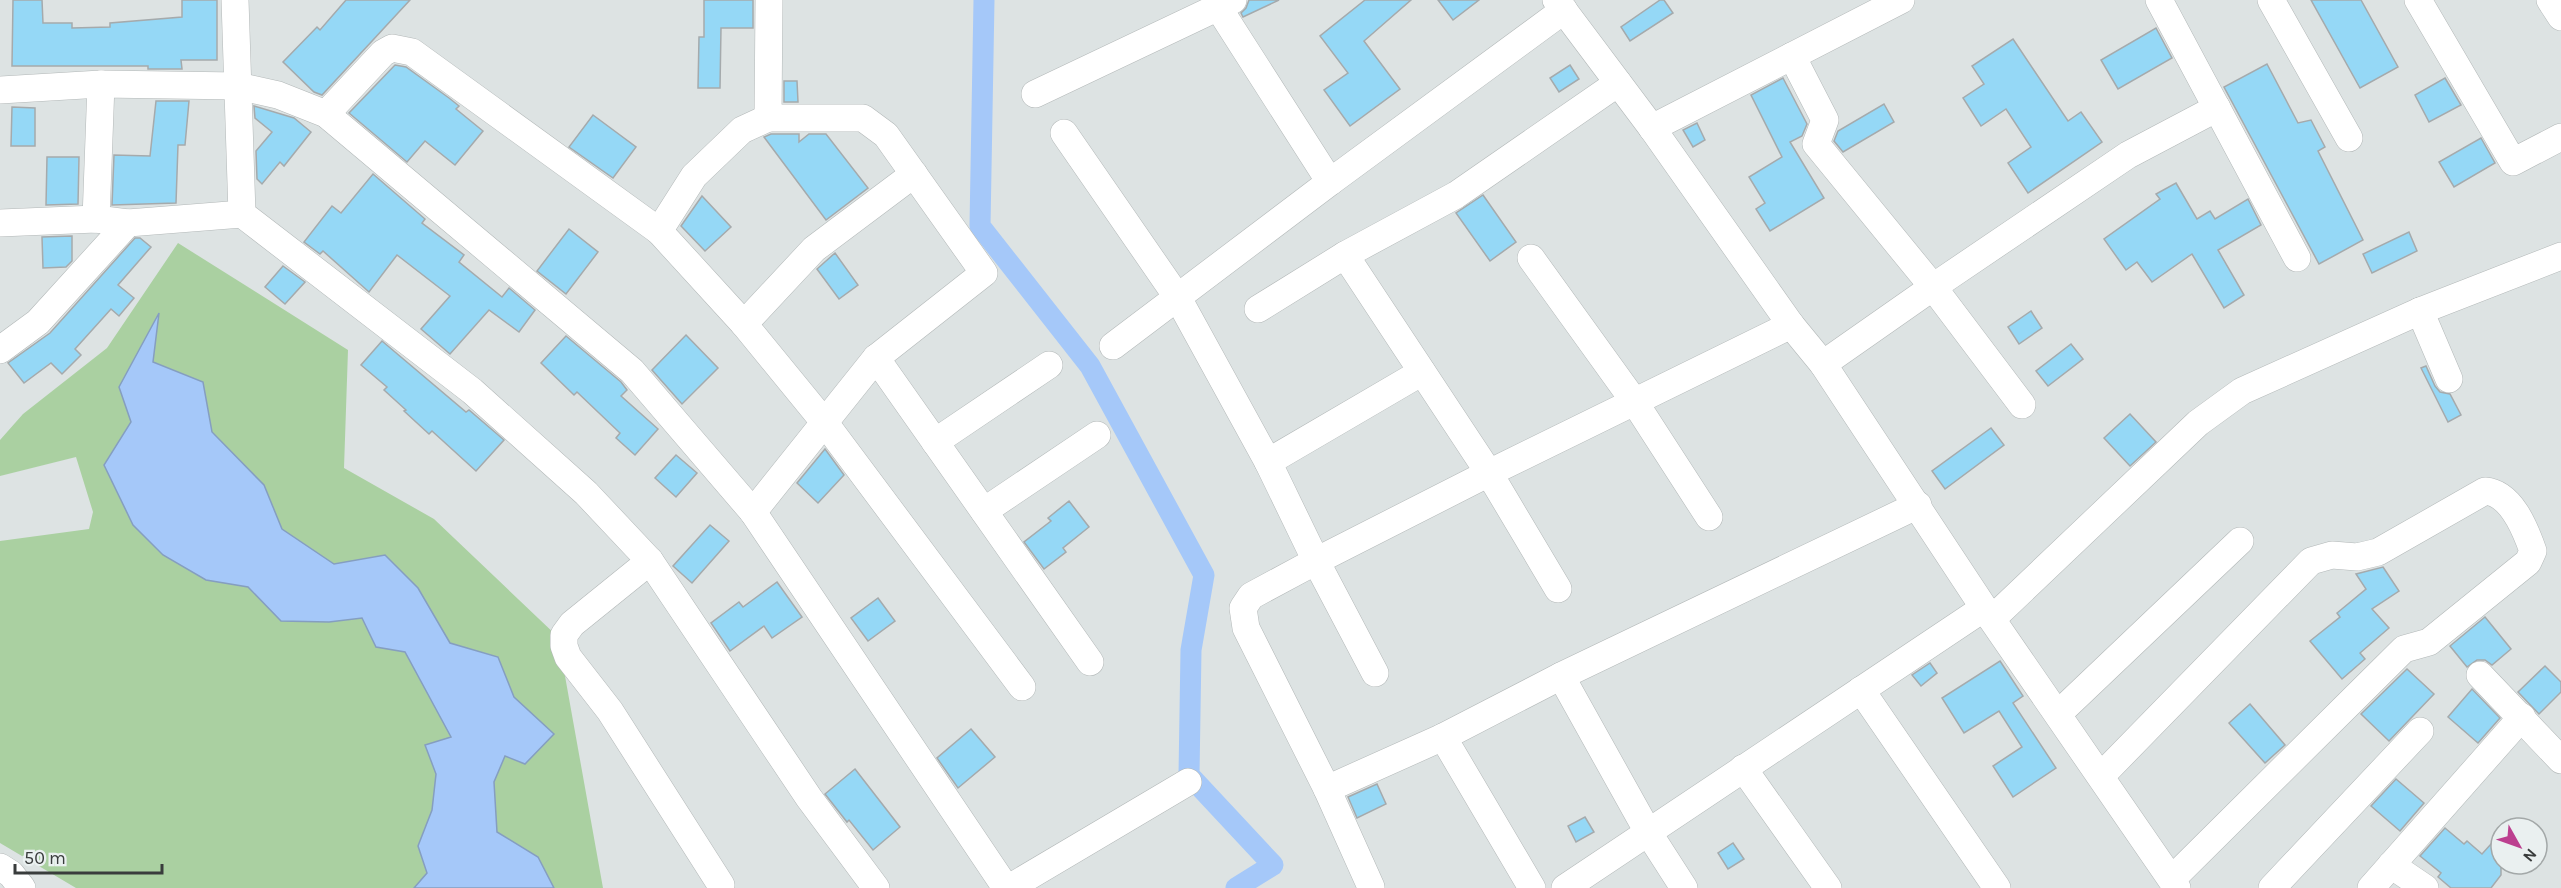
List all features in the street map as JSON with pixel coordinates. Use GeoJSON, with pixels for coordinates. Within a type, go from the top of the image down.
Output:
{"type":"FeatureCollection","features":[{"type":"Feature","properties":{"kind":"street"},"geometry":{"type":"LineString","coordinates":[[235,0],[242,214]]}},
{"type":"Feature","properties":{"kind":"street"},"geometry":{"type":"LineString","coordinates":[[768,118],[769,0]]}},
{"type":"Feature","properties":{"kind":"street"},"geometry":{"type":"LineString","coordinates":[[1652,128],[1901,0]]}},
{"type":"Feature","properties":{"kind":"street"},"geometry":{"type":"LineString","coordinates":[[2159,0],[2297,258]]}},
{"type":"Feature","properties":{"kind":"street"},"geometry":{"type":"LineString","coordinates":[[2271,0],[2349,138]]}},
{"type":"Feature","properties":{"kind":"street"},"geometry":{"type":"LineString","coordinates":[[2418,0],[2513,162],[2561,137]]}},
{"type":"Feature","properties":{"kind":"street"},"geometry":{"type":"LineString","coordinates":[[2550,0],[2561,17]]}},
{"type":"Feature","properties":{"kind":"street"},"geometry":{"type":"LineString","coordinates":[[1035,94],[1225,4],[1330,182]]}},
{"type":"Feature","properties":{"kind":"street"},"geometry":{"type":"LineString","coordinates":[[1113,346],[1560,5],[1652,128],[1791,325],[1823,364],[1988,613],[2175,884],[2404,649],[2429,642],[2528,562],[2533,551],[2506,498],[2495,492],[2485,491],[2378,552],[2357,557],[2332,555],[2311,561],[2101,776]]}},
{"type":"Feature","properties":{"kind":"street"},"geometry":{"type":"LineString","coordinates":[[326,114],[383,53],[392,48],[412,52],[659,231],[744,324],[825,423],[1022,687]]}},
{"type":"Feature","properties":{"kind":"street"},"geometry":{"type":"LineString","coordinates":[[1792,56],[1825,120],[1816,144],[1933,287],[2022,405]]}},
{"type":"Feature","properties":{"kind":"street"},"geometry":{"type":"LineString","coordinates":[[1258,309],[1344,255],[1456,195],[1618,83]]}},
{"type":"Feature","properties":{"kind":"street"},"geometry":{"type":"LineString","coordinates":[[96,219],[101,84]]}},
{"type":"Feature","properties":{"kind":"street"},"geometry":{"type":"LineString","coordinates":[[0,90],[101,84],[238,86],[278,95],[326,114],[625,363],[753,512],[1008,888],[1188,782]]}},
{"type":"Feature","properties":{"kind":"street"},"geometry":{"type":"LineString","coordinates":[[1823,364],[2128,155],[2217,108]]}},
{"type":"Feature","properties":{"kind":"street"},"geometry":{"type":"LineString","coordinates":[[659,231],[694,176],[742,130],[768,118],[863,118],[886,135],[984,273],[876,358],[753,512]]}},
{"type":"Feature","properties":{"kind":"street"},"geometry":{"type":"LineString","coordinates":[[1064,134],[1178,298],[1268,462],[1375,674]]}},
{"type":"Feature","properties":{"kind":"street"},"geometry":{"type":"LineString","coordinates":[[744,324],[814,249],[914,174]]}},
{"type":"Feature","properties":{"kind":"street"},"geometry":{"type":"LineString","coordinates":[[0,223],[96,219],[128,223],[242,214],[472,391],[586,493],[650,561],[810,798],[876,888]]}},
{"type":"Feature","properties":{"kind":"street"},"geometry":{"type":"LineString","coordinates":[[0,350],[38,322],[128,223]]}},
{"type":"Feature","properties":{"kind":"street"},"geometry":{"type":"LineString","coordinates":[[1344,255],[1489,472],[1558,589]]}},
{"type":"Feature","properties":{"kind":"street"},"geometry":{"type":"LineString","coordinates":[[1565,888],[1861,690],[1988,613],[2198,423],[2242,391],[2420,311],[2561,256]]}},
{"type":"Feature","properties":{"kind":"street"},"geometry":{"type":"LineString","coordinates":[[1531,258],[1634,401],[1709,517]]}},
{"type":"Feature","properties":{"kind":"street"},"geometry":{"type":"LineString","coordinates":[[2420,311],[2449,378]]}},
{"type":"Feature","properties":{"kind":"street"},"geometry":{"type":"LineString","coordinates":[[1371,887],[1328,789],[1242,617],[1243,608],[1251,597],[1489,472],[1791,325]]}},
{"type":"Feature","properties":{"kind":"street"},"geometry":{"type":"LineString","coordinates":[[876,358],[1090,662]]}},
{"type":"Feature","properties":{"kind":"street"},"geometry":{"type":"LineString","coordinates":[[935,442],[1049,365]]}},
{"type":"Feature","properties":{"kind":"street"},"geometry":{"type":"LineString","coordinates":[[1268,462],[1422,372]]}},
{"type":"Feature","properties":{"kind":"street"},"geometry":{"type":"LineString","coordinates":[[984,511],[1097,435]]}},
{"type":"Feature","properties":{"kind":"street"},"geometry":{"type":"LineString","coordinates":[[1328,789],[1443,736],[1561,676],[1918,505]]}},
{"type":"Feature","properties":{"kind":"street"},"geometry":{"type":"LineString","coordinates":[[2058,714],[2240,541]]}},
{"type":"Feature","properties":{"kind":"street"},"geometry":{"type":"LineString","coordinates":[[650,561],[572,624],[564,635],[564,646],[568,657],[610,711],[721,885]]}},
{"type":"Feature","properties":{"kind":"street"},"geometry":{"type":"LineString","coordinates":[[2480,675],[2561,760]]}},
{"type":"Feature","properties":{"kind":"street"},"geometry":{"type":"LineString","coordinates":[[1561,676],[1648,832],[1684,888]]}},
{"type":"Feature","properties":{"kind":"street"},"geometry":{"type":"LineString","coordinates":[[1861,690],[1997,888]]}},
{"type":"Feature","properties":{"kind":"street"},"geometry":{"type":"LineString","coordinates":[[2371,888],[2522,717]]}},
{"type":"Feature","properties":{"kind":"street"},"geometry":{"type":"LineString","coordinates":[[2272,888],[2420,730]]}},
{"type":"Feature","properties":{"kind":"street"},"geometry":{"type":"LineString","coordinates":[[1443,736],[1532,888]]}},
{"type":"Feature","properties":{"kind":"street"},"geometry":{"type":"LineString","coordinates":[[1743,768],[1828,888]]}},
{"type":"Feature","properties":{"kind":"street"},"geometry":{"type":"LineString","coordinates":[[2391,865],[2425,888]]}},
{"type":"Feature","properties":{"kind":"street"},"geometry":{"type":"LineString","coordinates":[[0,867],[10,874],[22,888]]}},
{"type":"Feature","properties":{"kind":"green space"},"geometry":{"type":"Polygon","coordinates":[[[178,243],[348,350],[344,468],[434,519],[558,637],[603,888],[76,888],[0,843],[0,541],[89,529],[93,512],[76,457],[0,476],[0,440],[23,414],[107,348],[178,243]]]}},
{"type":"Feature","properties":{"kind":"water"},"geometry":{"type":"Polygon","coordinates":[[[159,313],[153,362],[203,382],[212,432],[264,485],[282,529],[334,564],[385,555],[418,588],[450,643],[498,657],[514,697],[554,734],[525,764],[505,756],[494,782],[497,832],[538,857],[554,888],[414,888],[427,873],[418,846],[432,810],[436,774],[425,745],[451,737],[405,652],[376,647],[362,618],[329,622],[281,621],[248,587],[206,580],[163,555],[133,525],[104,465],[131,422],[119,387],[159,313]]]}},
{"type":"Feature","properties":{"kind":"building"},"geometry":{"type":"Polygon","coordinates":[[[13,0],[42,0],[43,23],[72,23],[72,28],[110,27],[110,23],[182,17],[182,0],[217,0],[217,60],[181,60],[182,69],[148,69],[148,66],[12,66],[13,0]]]}},
{"type":"Feature","properties":{"kind":"building"},"geometry":{"type":"Polygon","coordinates":[[[346,0],[410,0],[322,95],[314,92],[283,62],[317,27],[320,30],[346,0]]]}},
{"type":"Feature","properties":{"kind":"building"},"geometry":{"type":"Polygon","coordinates":[[[704,0],[753,0],[753,28],[721,28],[720,88],[698,88],[699,37],[704,37],[704,0]]]}},
{"type":"Feature","properties":{"kind":"building"},"geometry":{"type":"Polygon","coordinates":[[[1249,0],[1279,0],[1243,17],[1241,13],[1249,0]]]}},
{"type":"Feature","properties":{"kind":"building"},"geometry":{"type":"Polygon","coordinates":[[[1365,0],[1411,0],[1364,41],[1400,89],[1350,126],[1324,90],[1348,73],[1320,36],[1365,0]]]}},
{"type":"Feature","properties":{"kind":"building"},"geometry":{"type":"Polygon","coordinates":[[[1438,0],[1479,0],[1453,20],[1438,0]]]}},
{"type":"Feature","properties":{"kind":"building"},"geometry":{"type":"Polygon","coordinates":[[[1660,0],[1664,0],[1673,13],[1630,41],[1621,27],[1660,0]]]}},
{"type":"Feature","properties":{"kind":"building"},"geometry":{"type":"Polygon","coordinates":[[[2311,0],[2361,0],[2398,67],[2360,88],[2311,0]]]}},
{"type":"Feature","properties":{"kind":"building"},"geometry":{"type":"Polygon","coordinates":[[[2156,28],[2172,58],[2118,89],[2101,60],[2156,28]]]}},
{"type":"Feature","properties":{"kind":"building"},"geometry":{"type":"Polygon","coordinates":[[[2013,39],[2068,121],[2081,112],[2102,142],[2028,193],[2008,163],[2031,147],[2006,109],[1981,126],[1963,98],[1984,84],[1972,66],[2013,39]]]}},
{"type":"Feature","properties":{"kind":"building"},"geometry":{"type":"Polygon","coordinates":[[[2267,64],[2298,123],[2311,120],[2325,147],[2318,151],[2363,240],[2319,264],[2224,87],[2267,64]]]}},
{"type":"Feature","properties":{"kind":"building"},"geometry":{"type":"Polygon","coordinates":[[[395,65],[406,67],[449,98],[459,106],[456,109],[483,131],[455,165],[425,141],[407,162],[349,113],[395,65]]]}},
{"type":"Feature","properties":{"kind":"building"},"geometry":{"type":"Polygon","coordinates":[[[1570,65],[1579,79],[1559,92],[1550,78],[1570,65]]]}},
{"type":"Feature","properties":{"kind":"building"},"geometry":{"type":"Polygon","coordinates":[[[1783,78],[1807,124],[1802,136],[1790,142],[1824,198],[1770,231],[1756,209],[1765,203],[1749,177],[1782,157],[1751,95],[1783,78]]]}},
{"type":"Feature","properties":{"kind":"building"},"geometry":{"type":"Polygon","coordinates":[[[2445,78],[2461,105],[2429,122],[2415,95],[2445,78]]]}},
{"type":"Feature","properties":{"kind":"building"},"geometry":{"type":"Polygon","coordinates":[[[784,81],[797,81],[798,102],[784,102],[784,81]]]}},
{"type":"Feature","properties":{"kind":"building"},"geometry":{"type":"Polygon","coordinates":[[[156,101],[189,101],[185,145],[178,145],[176,203],[112,205],[114,155],[150,156],[156,101]]]}},
{"type":"Feature","properties":{"kind":"building"},"geometry":{"type":"Polygon","coordinates":[[[1884,104],[1894,122],[1843,152],[1834,141],[1838,131],[1884,104]]]}},
{"type":"Feature","properties":{"kind":"building"},"geometry":{"type":"Polygon","coordinates":[[[254,106],[294,118],[311,132],[284,166],[280,162],[262,184],[257,179],[256,151],[272,132],[255,118],[254,106]]]}},
{"type":"Feature","properties":{"kind":"building"},"geometry":{"type":"Polygon","coordinates":[[[12,107],[35,108],[35,146],[11,146],[12,107]]]}},
{"type":"Feature","properties":{"kind":"building"},"geometry":{"type":"Polygon","coordinates":[[[593,115],[636,147],[613,178],[569,147],[593,115]]]}},
{"type":"Feature","properties":{"kind":"building"},"geometry":{"type":"Polygon","coordinates":[[[1697,123],[1705,140],[1693,147],[1683,130],[1697,123]]]}},
{"type":"Feature","properties":{"kind":"building"},"geometry":{"type":"Polygon","coordinates":[[[771,134],[799,134],[799,142],[809,134],[826,134],[868,188],[826,220],[764,137],[771,134]]]}},
{"type":"Feature","properties":{"kind":"building"},"geometry":{"type":"Polygon","coordinates":[[[2481,138],[2495,163],[2454,187],[2439,162],[2481,138]]]}},
{"type":"Feature","properties":{"kind":"building"},"geometry":{"type":"Polygon","coordinates":[[[47,157],[79,157],[78,204],[46,205],[47,157]]]}},
{"type":"Feature","properties":{"kind":"building"},"geometry":{"type":"Polygon","coordinates":[[[373,174],[425,219],[422,223],[464,255],[459,262],[502,297],[509,288],[535,310],[519,332],[489,310],[450,354],[421,329],[450,296],[397,255],[369,292],[323,251],[320,254],[304,242],[332,206],[341,213],[373,174]]]}},
{"type":"Feature","properties":{"kind":"building"},"geometry":{"type":"Polygon","coordinates":[[[2176,183],[2197,219],[2210,211],[2215,219],[2248,199],[2261,225],[2218,250],[2244,295],[2224,308],[2192,254],[2152,282],[2137,262],[2126,270],[2104,239],[2160,199],[2156,194],[2176,183]]]}},
{"type":"Feature","properties":{"kind":"building"},"geometry":{"type":"Polygon","coordinates":[[[1483,195],[1516,242],[1490,261],[1456,213],[1483,195]]]}},
{"type":"Feature","properties":{"kind":"building"},"geometry":{"type":"Polygon","coordinates":[[[702,196],[731,227],[705,251],[681,226],[702,196]]]}},
{"type":"Feature","properties":{"kind":"building"},"geometry":{"type":"Polygon","coordinates":[[[569,229],[598,252],[566,294],[537,271],[569,229]]]}},
{"type":"Feature","properties":{"kind":"building"},"geometry":{"type":"Polygon","coordinates":[[[2409,232],[2417,251],[2372,273],[2363,254],[2409,232]]]}},
{"type":"Feature","properties":{"kind":"building"},"geometry":{"type":"Polygon","coordinates":[[[72,236],[72,261],[66,267],[43,268],[42,237],[72,236]]]}},
{"type":"Feature","properties":{"kind":"building"},"geometry":{"type":"Polygon","coordinates":[[[135,238],[140,238],[151,247],[118,285],[134,298],[119,316],[111,309],[75,349],[81,355],[62,374],[51,363],[24,383],[8,363],[50,333],[135,238]]]}},
{"type":"Feature","properties":{"kind":"building"},"geometry":{"type":"Polygon","coordinates":[[[835,253],[858,285],[839,299],[817,269],[835,253]]]}},
{"type":"Feature","properties":{"kind":"building"},"geometry":{"type":"Polygon","coordinates":[[[283,266],[305,282],[285,304],[265,287],[283,266]]]}},
{"type":"Feature","properties":{"kind":"building"},"geometry":{"type":"Polygon","coordinates":[[[2031,311],[2042,328],[2019,344],[2008,327],[2031,311]]]}},
{"type":"Feature","properties":{"kind":"building"},"geometry":{"type":"Polygon","coordinates":[[[686,335],[718,368],[682,404],[652,370],[686,335]]]}},
{"type":"Feature","properties":{"kind":"building"},"geometry":{"type":"Polygon","coordinates":[[[566,336],[621,382],[627,390],[621,396],[658,429],[635,455],[616,438],[620,433],[577,392],[574,395],[541,363],[566,336]]]}},
{"type":"Feature","properties":{"kind":"building"},"geometry":{"type":"Polygon","coordinates":[[[382,341],[466,412],[469,410],[504,440],[476,471],[432,431],[429,434],[404,411],[406,410],[384,390],[387,387],[361,365],[382,341]]]}},
{"type":"Feature","properties":{"kind":"building"},"geometry":{"type":"Polygon","coordinates":[[[2071,344],[2083,359],[2048,386],[2036,371],[2071,344]]]}},
{"type":"Feature","properties":{"kind":"building"},"geometry":{"type":"Polygon","coordinates":[[[2426,366],[2435,386],[2440,392],[2450,394],[2461,415],[2448,422],[2421,368],[2426,366]]]}},
{"type":"Feature","properties":{"kind":"building"},"geometry":{"type":"Polygon","coordinates":[[[2130,414],[2156,442],[2130,466],[2104,438],[2130,414]]]}},
{"type":"Feature","properties":{"kind":"building"},"geometry":{"type":"Polygon","coordinates":[[[1991,428],[2004,445],[1945,489],[1932,471],[1991,428]]]}},
{"type":"Feature","properties":{"kind":"building"},"geometry":{"type":"Polygon","coordinates":[[[825,449],[844,475],[818,503],[797,483],[825,449]]]}},
{"type":"Feature","properties":{"kind":"building"},"geometry":{"type":"Polygon","coordinates":[[[676,455],[697,473],[676,497],[655,478],[676,455]]]}},
{"type":"Feature","properties":{"kind":"building"},"geometry":{"type":"Polygon","coordinates":[[[1069,501],[1089,527],[1063,548],[1066,552],[1044,569],[1024,542],[1051,521],[1048,518],[1069,501]]]}},
{"type":"Feature","properties":{"kind":"building"},"geometry":{"type":"Polygon","coordinates":[[[710,525],[729,541],[692,583],[673,566],[710,525]]]}},
{"type":"Feature","properties":{"kind":"building"},"geometry":{"type":"Polygon","coordinates":[[[2383,567],[2399,591],[2372,609],[2389,628],[2360,653],[2365,659],[2342,679],[2310,641],[2340,617],[2337,613],[2366,589],[2356,574],[2383,567]]]}},
{"type":"Feature","properties":{"kind":"building"},"geometry":{"type":"Polygon","coordinates":[[[777,582],[802,617],[772,638],[764,626],[730,651],[711,623],[739,602],[743,607],[777,582]]]}},
{"type":"Feature","properties":{"kind":"building"},"geometry":{"type":"Polygon","coordinates":[[[878,598],[895,621],[868,641],[851,618],[878,598]]]}},
{"type":"Feature","properties":{"kind":"building"},"geometry":{"type":"Polygon","coordinates":[[[2485,617],[2511,649],[2492,665],[2485,660],[2477,660],[2467,667],[2450,646],[2485,617]]]}},
{"type":"Feature","properties":{"kind":"building"},"geometry":{"type":"Polygon","coordinates":[[[2000,661],[2023,696],[2013,703],[2056,768],[2013,797],[1993,766],[2022,747],[1999,711],[1964,733],[1942,698],[2000,661]]]}},
{"type":"Feature","properties":{"kind":"building"},"geometry":{"type":"Polygon","coordinates":[[[1930,663],[1937,673],[1921,686],[1912,675],[1930,663]]]}},
{"type":"Feature","properties":{"kind":"building"},"geometry":{"type":"Polygon","coordinates":[[[2545,666],[2561,682],[2561,692],[2539,714],[2518,692],[2545,666]]]}},
{"type":"Feature","properties":{"kind":"building"},"geometry":{"type":"Polygon","coordinates":[[[2407,669],[2434,694],[2389,741],[2361,714],[2407,669]]]}},
{"type":"Feature","properties":{"kind":"building"},"geometry":{"type":"Polygon","coordinates":[[[2472,689],[2500,718],[2478,743],[2448,717],[2472,689]]]}},
{"type":"Feature","properties":{"kind":"building"},"geometry":{"type":"Polygon","coordinates":[[[2250,704],[2285,745],[2265,763],[2229,723],[2250,704]]]}},
{"type":"Feature","properties":{"kind":"building"},"geometry":{"type":"Polygon","coordinates":[[[971,729],[995,757],[958,788],[937,758],[971,729]]]}},
{"type":"Feature","properties":{"kind":"building"},"geometry":{"type":"Polygon","coordinates":[[[855,769],[900,827],[873,850],[825,794],[855,769]]]}},
{"type":"Feature","properties":{"kind":"building"},"geometry":{"type":"Polygon","coordinates":[[[2396,779],[2424,803],[2400,831],[2371,806],[2396,779]]]}},
{"type":"Feature","properties":{"kind":"building"},"geometry":{"type":"Polygon","coordinates":[[[1377,784],[1386,804],[1357,818],[1348,797],[1377,784]]]}},
{"type":"Feature","properties":{"kind":"building"},"geometry":{"type":"Polygon","coordinates":[[[1585,817],[1594,832],[1576,842],[1568,826],[1585,817]]]}},
{"type":"Feature","properties":{"kind":"building"},"geometry":{"type":"Polygon","coordinates":[[[2445,828],[2464,844],[2467,841],[2482,854],[2489,846],[2489,876],[2500,876],[2491,888],[2451,888],[2438,877],[2441,873],[2420,856],[2445,828]]]}},
{"type":"Feature","properties":{"kind":"building"},"geometry":{"type":"Polygon","coordinates":[[[1733,843],[1744,859],[1728,869],[1718,853],[1733,843]]]}},
{"type":"Feature","properties":{"kind":"waterway"},"geometry":{"type":"LineString","coordinates":[[984,0],[980,226],[1090,366],[1204,575],[1191,650],[1189,775],[1273,865],[1236,888]]}}]}
